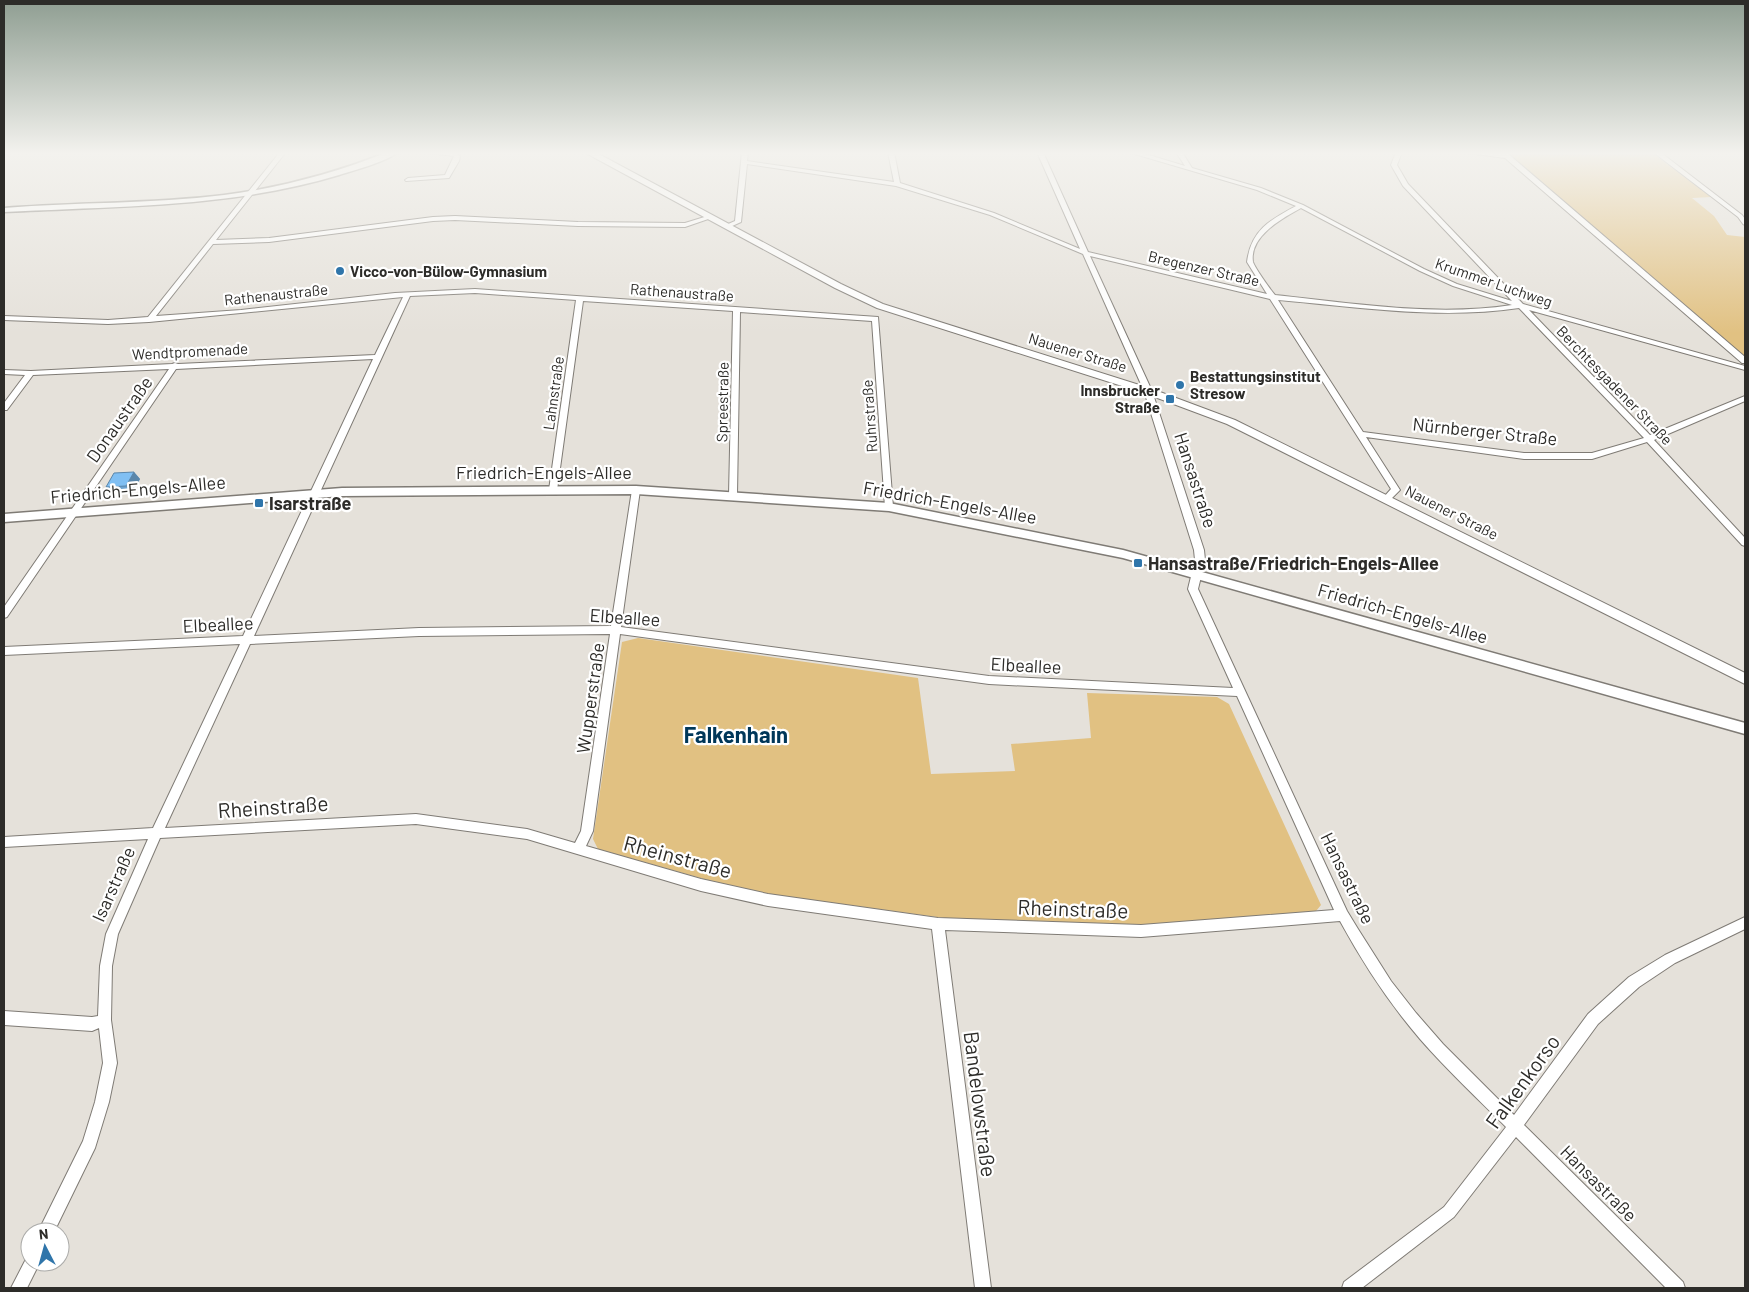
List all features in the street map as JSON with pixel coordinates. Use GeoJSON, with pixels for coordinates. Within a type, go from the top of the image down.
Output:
{"type":"FeatureCollection","features":[{"type":"Feature","properties":{"kind":"main road","name":"Nauener Straße"},"geometry":{"type":"LineString","coordinates":[[702,212],[838,286],[880,306],[1148,391],[1232,422],[1745,679]]}},
{"type":"Feature","properties":{"kind":"street"},"geometry":{"type":"LineString","coordinates":[[149,320],[235,212]]}},
{"type":"Feature","properties":{"kind":"street"},"geometry":{"type":"LineString","coordinates":[[728,226],[738,222],[739,212]]}},
{"type":"Feature","properties":{"kind":"street","name":"Bregenzer Straße"},"geometry":{"type":"LineString","coordinates":[[987,212],[1084,253],[1272,296],[1420,312],[1488,311],[1521,306]]}},
{"type":"Feature","properties":{"kind":"street"},"geometry":{"type":"LineString","coordinates":[[1066,212],[1148,391]]}},
{"type":"Feature","properties":{"kind":"street"},"geometry":{"type":"LineString","coordinates":[[1290,212],[1262,229],[1250,248],[1250,262],[1396,490],[1387,498]]}},
{"type":"Feature","properties":{"kind":"street","name":"Krummer Luchweg"},"geometry":{"type":"LineString","coordinates":[[1313,212],[1422,270],[1455,285],[1521,306],[1745,368]]}},
{"type":"Feature","properties":{"kind":"street","name":"Berchtesgadener Straße"},"geometry":{"type":"LineString","coordinates":[[1432,212],[1649,439],[1745,543]]}},
{"type":"Feature","properties":{"kind":"street"},"geometry":{"type":"LineString","coordinates":[[1572,212],[1745,361]]}},
{"type":"Feature","properties":{"kind":"street"},"geometry":{"type":"LineString","coordinates":[[1735,212],[1745,223]]}},
{"type":"Feature","properties":{"kind":"street"},"geometry":{"type":"LineString","coordinates":[[211,242],[269,240],[433,219],[455,218],[578,224],[685,225],[711,217]]}},
{"type":"Feature","properties":{"kind":"street","name":"Rathenaustraße"},"geometry":{"type":"LineString","coordinates":[[4,318],[108,322],[149,320],[407,295],[475,291],[876,319],[876,324]]}},
{"type":"Feature","properties":{"kind":"street","name":"Isarstraße"},"geometry":{"type":"LineString","coordinates":[[51,1222],[90,1143],[102,1102],[110,1063],[104,1020],[106,966],[112,934],[407,295]]}},
{"type":"Feature","properties":{"kind":"street","name":"Lahnstraße"},"geometry":{"type":"LineString","coordinates":[[553,490],[580,299]]}},
{"type":"Feature","properties":{"kind":"street","name":"Spreestraße"},"geometry":{"type":"LineString","coordinates":[[734,495],[737,309]]}},
{"type":"Feature","properties":{"kind":"street","name":"Ruhrstraße"},"geometry":{"type":"LineString","coordinates":[[876,324],[889,506]]}},
{"type":"Feature","properties":{"kind":"street","name":"Wendtpromenade"},"geometry":{"type":"LineString","coordinates":[[4,372],[31,374],[175,365],[377,357]]}},
{"type":"Feature","properties":{"kind":"street","name":"Donaustraße"},"geometry":{"type":"LineString","coordinates":[[4,614],[175,365]]}},
{"type":"Feature","properties":{"kind":"street"},"geometry":{"type":"LineString","coordinates":[[4,408],[31,374]]}},
{"type":"Feature","properties":{"kind":"street","name":"Hansastraße"},"geometry":{"type":"LineString","coordinates":[[1148,391],[1199,550],[1200,560],[1193,589],[1343,916],[1365,956],[1412,1020],[1677,1288]]}},
{"type":"Feature","properties":{"kind":"street","name":"Nürnberger Straße"},"geometry":{"type":"LineString","coordinates":[[1361,434],[1524,456],[1592,456],[1649,439],[1745,398]]}},
{"type":"Feature","properties":{"kind":"street","name":"Friedrich-Engels-Allee"},"geometry":{"type":"LineString","coordinates":[[4,518],[314,493],[636,490],[889,506],[1123,554],[1745,729]]}},
{"type":"Feature","properties":{"kind":"street","name":"Wupperstraße"},"geometry":{"type":"LineString","coordinates":[[578,850],[587,831],[636,490]]}},
{"type":"Feature","properties":{"kind":"street","name":"Elbeallee"},"geometry":{"type":"LineString","coordinates":[[4,651],[248,638],[419,632],[616,630],[990,680],[1240,692]]}},
{"type":"Feature","properties":{"kind":"street","name":"Rheinstraße"},"geometry":{"type":"LineString","coordinates":[[4,842],[416,819],[526,834],[701,885],[768,900],[938,924],[1141,931],[1343,916]]}},
{"type":"Feature","properties":{"kind":"street","name":"Falkenkorso"},"geometry":{"type":"LineString","coordinates":[[1350,1288],[1449,1212],[1516,1126],[1593,1019],[1634,982],[1670,959],[1745,922]]}},
{"type":"Feature","properties":{"kind":"street","name":"Bandelowstraße"},"geometry":{"type":"LineString","coordinates":[[938,924],[984,1288]]}},
{"type":"Feature","properties":{"kind":"street"},"geometry":{"type":"LineString","coordinates":[[4,1018],[92,1024],[104,1020]]}},
{"type":"Feature","properties":{"kind":"street"},"geometry":{"type":"LineString","coordinates":[[19,1288],[27,1272]]}},
{"type":"Feature","properties":{"kind":"shaded area"},"geometry":{"type":"Polygon","coordinates":[[[1573,212],[1709,212],[1727,235],[1745,237],[1745,357],[1573,212]]]}},
{"type":"Feature","properties":{"kind":"shaded area"},"geometry":{"type":"Polygon","coordinates":[[[638,638],[918,678],[931,774],[1015,771],[1011,744],[1091,738],[1087,693],[1217,697],[1229,704],[1321,905],[1316,911],[1140,925],[944,918],[769,894],[704,879],[598,849],[593,839],[622,642],[638,638]]]}},
{"type":"Feature","properties":{"kind":"building"},"geometry":{"type":"Polygon","coordinates":[[[134,472],[126,486],[106,487],[114,473],[134,472]]]}},
{"type":"Feature","properties":{"kind":"place","name":"Vicco-von-Bülow-Gymnasium"},"geometry":{"type":"Point","coordinates":[340,271]}},
{"type":"Feature","properties":{"kind":"place","name":"Bestattungsinstitut Stresow"},"geometry":{"type":"Point","coordinates":[1180,385]}},
{"type":"Feature","properties":{"kind":"place","name":"Innsbrucker Straße"},"geometry":{"type":"Point","coordinates":[1170,399]}},
{"type":"Feature","properties":{"kind":"place","name":"Isarstraße"},"geometry":{"type":"Point","coordinates":[259,503]}},
{"type":"Feature","properties":{"kind":"place","name":"Hansastraße/Friedrich-Engels-Allee"},"geometry":{"type":"Point","coordinates":[1138,563]}},
{"type":"Feature","properties":{"kind":"district","name":"Falkenhain"},"geometry":{"type":"Point","coordinates":[736,734]}}]}
